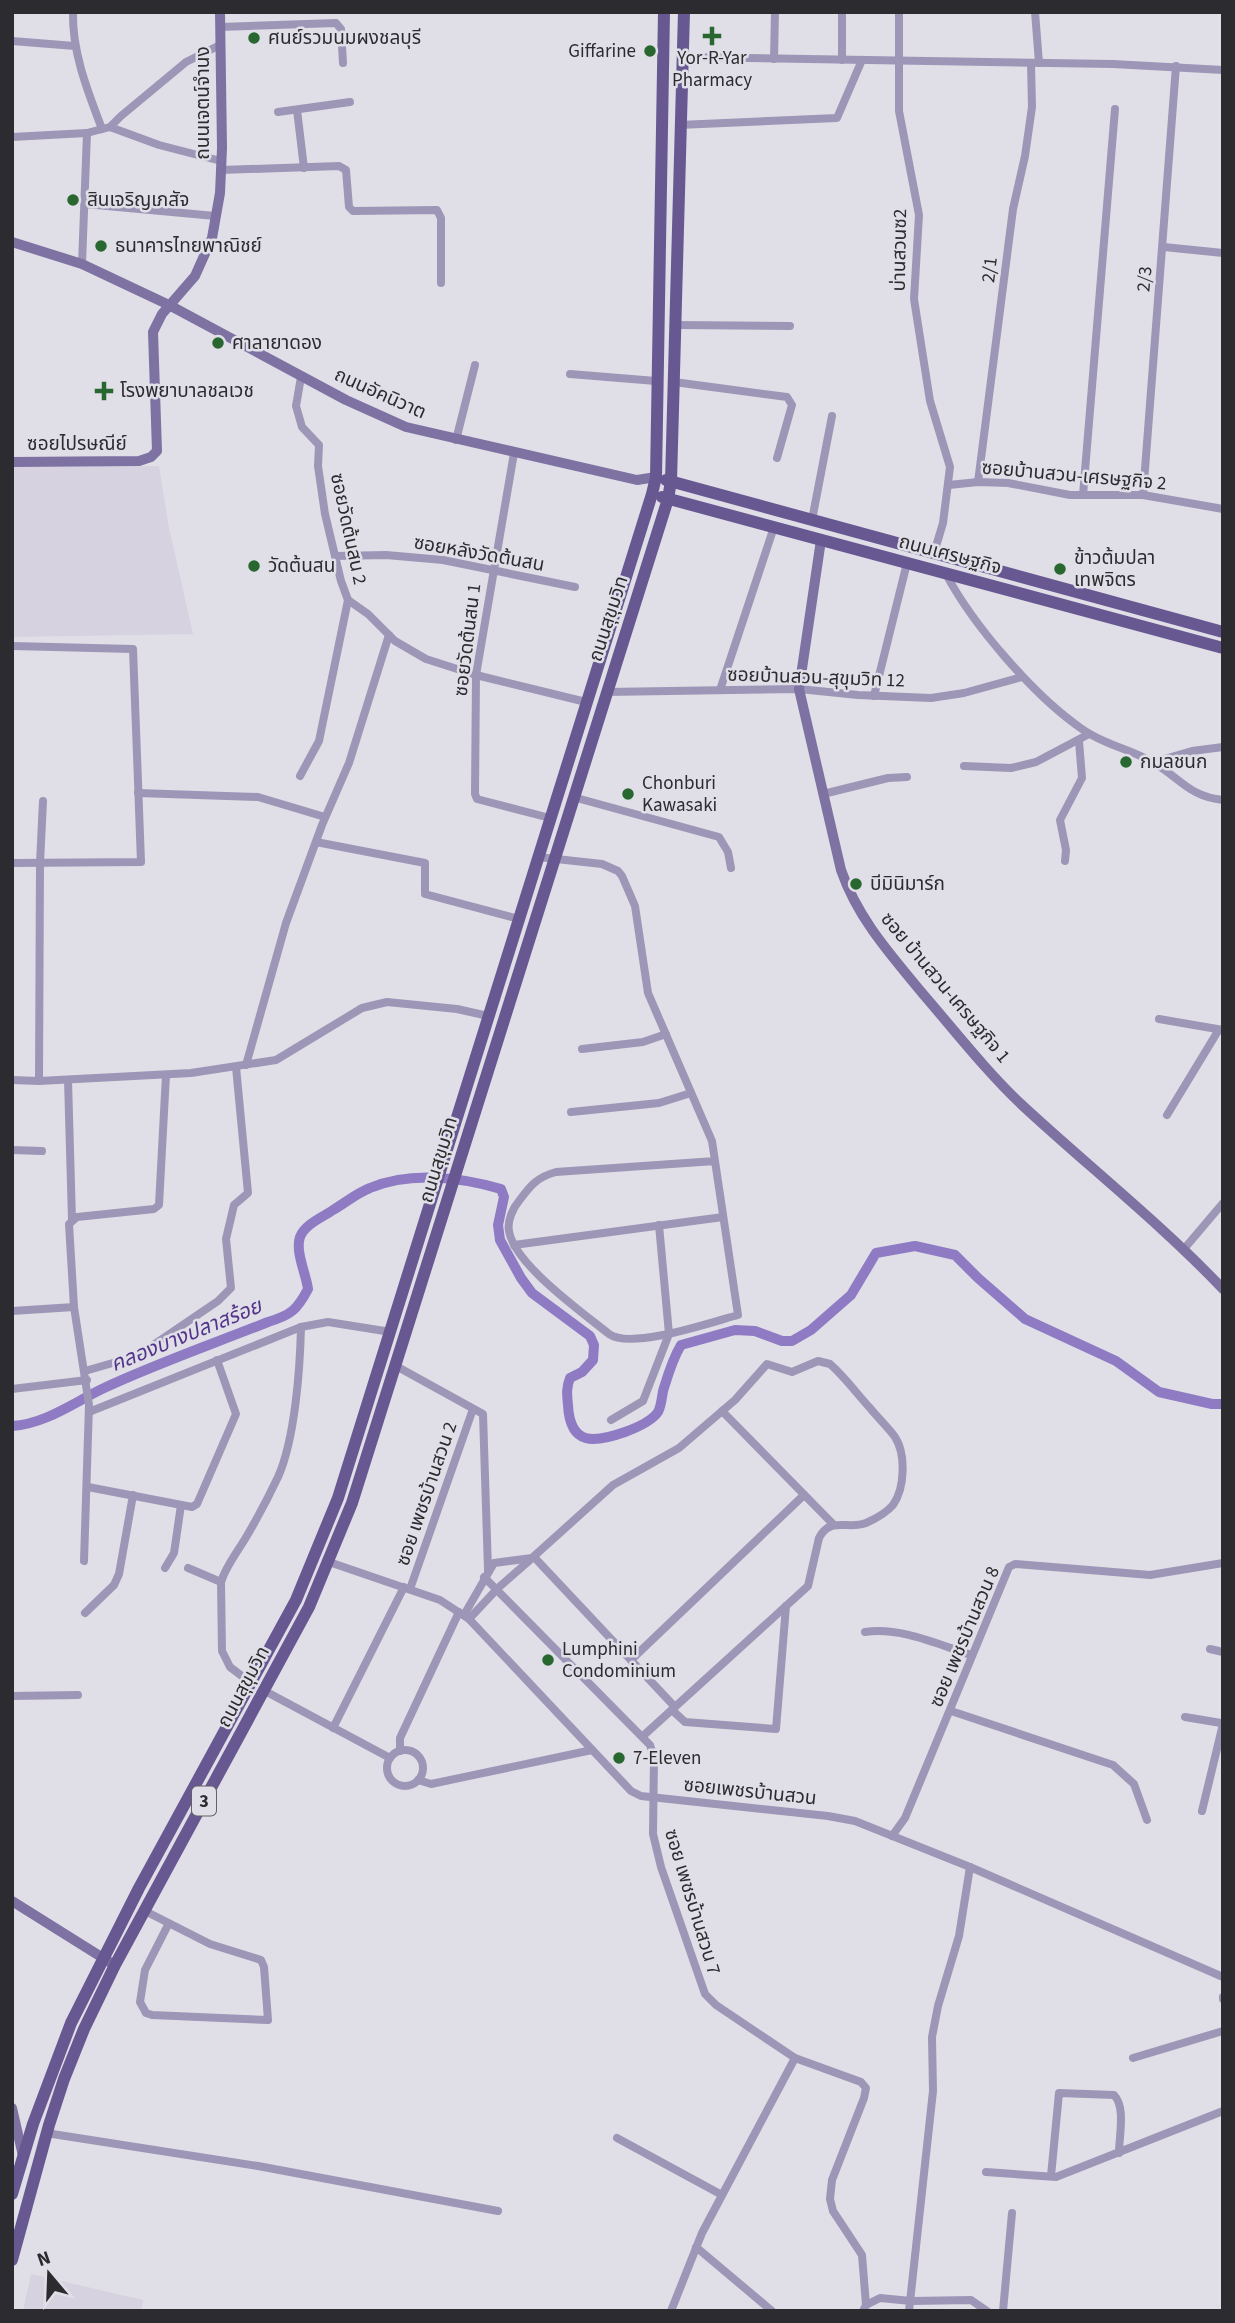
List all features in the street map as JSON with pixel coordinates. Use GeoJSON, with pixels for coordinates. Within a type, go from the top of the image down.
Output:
{"type":"FeatureCollection","features":[{"type":"Feature","properties":{"kind":"main road","name":"ถนนสุขุมวิท"},"geometry":{"type":"LineString","coordinates":[[12,2194],[60,2048],[102,1958],[296,1600],[338,1498],[652,494],[656,477],[664,12]]}},
{"type":"Feature","properties":{"kind":"main road","name":"ถนนสุขุมวิท"},"geometry":{"type":"LineString","coordinates":[[12,2260],[46,2133],[84,2029],[309,1606],[352,1503],[668,499],[671,481],[684,12]]}},
{"type":"Feature","properties":{"kind":"main road","name":"ถนนเศรษฐกิจ"},"geometry":{"type":"LineString","coordinates":[[656,477],[1223,632]]}},
{"type":"Feature","properties":{"kind":"main road","name":"ถนนเศรษฐกิจ"},"geometry":{"type":"LineString","coordinates":[[652,494],[1223,648]]}},
{"type":"Feature","properties":{"kind":"main road"},"geometry":{"type":"LineString","coordinates":[[411,1266],[425,1271]]}},
{"type":"Feature","properties":{"kind":"street"},"geometry":{"type":"LineString","coordinates":[[73,12],[75,46],[86,86],[106,128],[221,165],[343,167],[346,170],[349,206],[353,211],[437,211],[441,218],[442,283]]}},
{"type":"Feature","properties":{"kind":"street","name":"ถนนเจตน์จำนง"},"geometry":{"type":"LineString","coordinates":[[169,305],[195,276],[212,238],[221,165],[220,12]]}},
{"type":"Feature","properties":{"kind":"street"},"geometry":{"type":"LineString","coordinates":[[774,58],[775,12]]}},
{"type":"Feature","properties":{"kind":"street"},"geometry":{"type":"LineString","coordinates":[[842,12],[842,60]]}},
{"type":"Feature","properties":{"kind":"street","name":"บ่านสวนซ2"},"geometry":{"type":"LineString","coordinates":[[899,12],[899,111],[919,215],[915,299],[930,401],[950,467],[949,485]]}},
{"type":"Feature","properties":{"kind":"street","name":"2/1"},"geometry":{"type":"LineString","coordinates":[[978,482],[1013,209],[1032,107],[1035,12]]}},
{"type":"Feature","properties":{"kind":"street"},"geometry":{"type":"LineString","coordinates":[[220,27],[336,23],[341,29],[344,63]]}},
{"type":"Feature","properties":{"kind":"street"},"geometry":{"type":"LineString","coordinates":[[12,41],[75,46]]}},
{"type":"Feature","properties":{"kind":"street"},"geometry":{"type":"LineString","coordinates":[[12,137],[87,133],[106,128],[186,62],[220,45]]}},
{"type":"Feature","properties":{"kind":"street"},"geometry":{"type":"LineString","coordinates":[[682,57],[1176,66],[1223,70]]}},
{"type":"Feature","properties":{"kind":"street"},"geometry":{"type":"LineString","coordinates":[[680,125],[836,118],[851,90],[862,60]]}},
{"type":"Feature","properties":{"kind":"street","name":"2/3"},"geometry":{"type":"LineString","coordinates":[[1143,495],[1176,66]]}},
{"type":"Feature","properties":{"kind":"street"},"geometry":{"type":"LineString","coordinates":[[278,112],[351,102]]}},
{"type":"Feature","properties":{"kind":"street"},"geometry":{"type":"LineString","coordinates":[[1083,495],[1115,109]]}},
{"type":"Feature","properties":{"kind":"street"},"geometry":{"type":"LineString","coordinates":[[297,110],[304,168]]}},
{"type":"Feature","properties":{"kind":"street"},"geometry":{"type":"LineString","coordinates":[[82,264],[87,133]]}},
{"type":"Feature","properties":{"kind":"street"},"geometry":{"type":"LineString","coordinates":[[85,204],[215,216]]}},
{"type":"Feature","properties":{"kind":"street","name":"ถนนอัคนิวาต"},"geometry":{"type":"LineString","coordinates":[[12,242],[82,264],[169,305],[301,377],[406,427],[636,480],[656,477]]}},
{"type":"Feature","properties":{"kind":"street"},"geometry":{"type":"LineString","coordinates":[[1164,247],[1223,253]]}},
{"type":"Feature","properties":{"kind":"street","name":"ซอยไปรษณีย์"},"geometry":{"type":"LineString","coordinates":[[12,462],[139,461],[151,457],[157,451],[153,332],[169,305]]}},
{"type":"Feature","properties":{"kind":"street"},"geometry":{"type":"LineString","coordinates":[[676,326],[790,326]]}},
{"type":"Feature","properties":{"kind":"street"},"geometry":{"type":"LineString","coordinates":[[456,440],[475,365]]}},
{"type":"Feature","properties":{"kind":"street"},"geometry":{"type":"LineString","coordinates":[[570,374],[656,381]]}},
{"type":"Feature","properties":{"kind":"street","name":"ซอยวัดต้นสน 2"},"geometry":{"type":"LineString","coordinates":[[301,377],[296,406],[302,427],[319,445],[318,466],[325,514],[348,600],[368,614],[395,641],[426,659],[476,675],[586,702]]}},
{"type":"Feature","properties":{"kind":"street"},"geometry":{"type":"LineString","coordinates":[[674,382],[787,397],[792,405],[777,458]]}},
{"type":"Feature","properties":{"kind":"street"},"geometry":{"type":"LineString","coordinates":[[812,520],[832,416]]}},
{"type":"Feature","properties":{"kind":"street","name":"ซอยวัดต้นสน 1"},"geometry":{"type":"LineString","coordinates":[[514,453],[476,675],[475,794],[477,799],[550,818]]}},
{"type":"Feature","properties":{"kind":"street","name":"ถนนอัคนิวาต"},"geometry":{"type":"LineString","coordinates":[[636,480],[652,494]]}},
{"type":"Feature","properties":{"kind":"street","name":"ซอยบ้านสวน-เศรษฐกิจ 2"},"geometry":{"type":"LineString","coordinates":[[949,485],[1008,483],[1070,495],[1143,495],[1223,509]]}},
{"type":"Feature","properties":{"kind":"street"},"geometry":{"type":"LineString","coordinates":[[934,553],[949,485]]}},
{"type":"Feature","properties":{"kind":"street"},"geometry":{"type":"LineString","coordinates":[[720,690],[774,527]]}},
{"type":"Feature","properties":{"kind":"street","name":"ซอย บ้านสวน-เศรษฐกิจ 1"},"geometry":{"type":"LineString","coordinates":[[821,540],[799,689],[841,870],[850,896],[894,960],[974,1054],[1020,1103],[1184,1249],[1223,1289]]}},
{"type":"Feature","properties":{"kind":"street","name":"ซอยหลังวัดต้นสน"},"geometry":{"type":"LineString","coordinates":[[335,556],[386,555],[443,560],[575,587]]}},
{"type":"Feature","properties":{"kind":"street"},"geometry":{"type":"LineString","coordinates":[[874,696],[907,563]]}},
{"type":"Feature","properties":{"kind":"street"},"geometry":{"type":"LineString","coordinates":[[946,574],[956,593],[1022,677],[1081,729],[1154,762],[1205,798],[1223,800]]}},
{"type":"Feature","properties":{"kind":"street"},"geometry":{"type":"LineString","coordinates":[[300,776],[319,741],[348,600]]}},
{"type":"Feature","properties":{"kind":"street"},"geometry":{"type":"LineString","coordinates":[[246,1065],[286,923],[349,763],[389,635]]}},
{"type":"Feature","properties":{"kind":"street"},"geometry":{"type":"LineString","coordinates":[[12,646],[133,649],[141,862],[12,863]]}},
{"type":"Feature","properties":{"kind":"street","name":"ซอยบ้านสวน-สุขุมวิท 12"},"geometry":{"type":"LineString","coordinates":[[606,692],[799,689],[931,698],[964,693],[1022,677]]}},
{"type":"Feature","properties":{"kind":"street"},"geometry":{"type":"LineString","coordinates":[[964,766],[1011,768],[1036,762],[1089,734]]}},
{"type":"Feature","properties":{"kind":"street"},"geometry":{"type":"LineString","coordinates":[[1065,861],[1066,850],[1060,820],[1082,778],[1079,741]]}},
{"type":"Feature","properties":{"kind":"street"},"geometry":{"type":"LineString","coordinates":[[1154,762],[1192,751],[1223,747]]}},
{"type":"Feature","properties":{"kind":"street"},"geometry":{"type":"LineString","coordinates":[[823,794],[888,778],[907,777]]}},
{"type":"Feature","properties":{"kind":"street"},"geometry":{"type":"LineString","coordinates":[[138,793],[258,797],[326,817]]}},
{"type":"Feature","properties":{"kind":"street"},"geometry":{"type":"LineString","coordinates":[[573,797],[719,836],[728,852],[731,868]]}},
{"type":"Feature","properties":{"kind":"street"},"geometry":{"type":"LineString","coordinates":[[39,1081],[40,863],[43,801]]}},
{"type":"Feature","properties":{"kind":"street"},"geometry":{"type":"LineString","coordinates":[[316,842],[425,863],[425,894],[519,919]]}},
{"type":"Feature","properties":{"kind":"street"},"geometry":{"type":"LineString","coordinates":[[538,857],[602,864],[618,871],[622,876],[635,906],[648,993],[712,1141],[715,1161],[723,1217],[738,1315],[669,1334],[625,1339],[613,1337],[526,1263],[514,1245],[508,1230],[514,1207],[530,1186],[544,1175],[715,1161]]}},
{"type":"Feature","properties":{"kind":"street"},"geometry":{"type":"LineString","coordinates":[[12,1080],[68,1080],[207,1072],[276,1060],[362,1008],[387,1002],[446,1008],[488,1016]]}},
{"type":"Feature","properties":{"kind":"street"},"geometry":{"type":"LineString","coordinates":[[1159,1019],[1221,1031],[1167,1115]]}},
{"type":"Feature","properties":{"kind":"street"},"geometry":{"type":"LineString","coordinates":[[582,1049],[643,1042],[666,1034]]}},
{"type":"Feature","properties":{"kind":"street"},"geometry":{"type":"LineString","coordinates":[[12,1389],[87,1380],[136,1356],[218,1301],[231,1287],[226,1239],[234,1205],[248,1193],[236,1067]]}},
{"type":"Feature","properties":{"kind":"street"},"geometry":{"type":"LineString","coordinates":[[72,1220],[82,1216],[154,1209],[159,1205],[166,1075]]}},
{"type":"Feature","properties":{"kind":"street"},"geometry":{"type":"LineString","coordinates":[[68,1080],[72,1220],[69,1224],[74,1307],[87,1380],[89,1408],[84,1561]]}},
{"type":"Feature","properties":{"kind":"street"},"geometry":{"type":"LineString","coordinates":[[571,1112],[659,1103],[691,1093]]}},
{"type":"Feature","properties":{"kind":"street"},"geometry":{"type":"LineString","coordinates":[[12,1150],[42,1151]]}},
{"type":"Feature","properties":{"kind":"street"},"geometry":{"type":"LineString","coordinates":[[1184,1249],[1223,1203]]}},
{"type":"Feature","properties":{"kind":"street"},"geometry":{"type":"LineString","coordinates":[[514,1245],[723,1217]]}},
{"type":"Feature","properties":{"kind":"street"},"geometry":{"type":"LineString","coordinates":[[611,1420],[643,1401],[669,1334],[659,1225]]}},
{"type":"Feature","properties":{"kind":"street"},"geometry":{"type":"LineString","coordinates":[[12,1311],[74,1307]]}},
{"type":"Feature","properties":{"kind":"street"},"geometry":{"type":"LineString","coordinates":[[89,1408],[301,1327],[328,1322],[391,1332]]}},
{"type":"Feature","properties":{"kind":"street"},"geometry":{"type":"LineString","coordinates":[[248,1688],[230,1667],[222,1651],[221,1582],[224,1571],[245,1539],[279,1475],[289,1441],[300,1366],[301,1327]]}},
{"type":"Feature","properties":{"kind":"street"},"geometry":{"type":"LineString","coordinates":[[88,1487],[192,1507],[200,1499],[235,1419],[235,1408],[217,1360]]}},
{"type":"Feature","properties":{"kind":"street"},"geometry":{"type":"LineString","coordinates":[[396,1366],[483,1414],[486,1574],[498,1588],[643,1736],[808,1586],[819,1538],[826,1528],[833,1524],[860,1525],[889,1509],[897,1496],[902,1467],[894,1437],[833,1366],[818,1361],[792,1372],[767,1364],[735,1400],[674,1452],[613,1485],[498,1588],[464,1615]]}},
{"type":"Feature","properties":{"kind":"street","name":"ซอย เพชรบ้านสวน 2"},"geometry":{"type":"LineString","coordinates":[[333,1728],[407,1588],[473,1409]]}},
{"type":"Feature","properties":{"kind":"street"},"geometry":{"type":"LineString","coordinates":[[722,1411],[833,1524]]}},
{"type":"Feature","properties":{"kind":"street"},"geometry":{"type":"LineString","coordinates":[[85,1613],[114,1585],[134,1495]]}},
{"type":"Feature","properties":{"kind":"street"},"geometry":{"type":"LineString","coordinates":[[631,1660],[804,1495]]}},
{"type":"Feature","properties":{"kind":"street"},"geometry":{"type":"LineString","coordinates":[[165,1569],[174,1553],[181,1504]]}},
{"type":"Feature","properties":{"kind":"street"},"geometry":{"type":"LineString","coordinates":[[400,1751],[400,1738],[486,1574],[498,1562],[532,1558]]}},
{"type":"Feature","properties":{"kind":"street"},"geometry":{"type":"LineString","coordinates":[[532,1558],[631,1660],[685,1722],[776,1729],[786,1606]]}},
{"type":"Feature","properties":{"kind":"street","name":"ซอยเพชรบ้านสวน"},"geometry":{"type":"LineString","coordinates":[[329,1562],[440,1600],[464,1615],[631,1791],[641,1797],[855,1821],[970,1867],[1223,1977]]}},
{"type":"Feature","properties":{"kind":"street","name":"ซอย เพชรบ้านสวน 8"},"geometry":{"type":"LineString","coordinates":[[892,1836],[905,1818],[1009,1567],[1015,1564],[1150,1575],[1223,1563]]}},
{"type":"Feature","properties":{"kind":"street"},"geometry":{"type":"LineString","coordinates":[[188,1568],[221,1582]]}},
{"type":"Feature","properties":{"kind":"street"},"geometry":{"type":"LineString","coordinates":[[864,1632],[884,1630],[905,1633],[971,1655]]}},
{"type":"Feature","properties":{"kind":"street"},"geometry":{"type":"LineString","coordinates":[[1210,1649],[1223,1652]]}},
{"type":"Feature","properties":{"kind":"street"},"geometry":{"type":"LineString","coordinates":[[263,1690],[390,1758]]}},
{"type":"Feature","properties":{"kind":"street"},"geometry":{"type":"LineString","coordinates":[[12,1696],[78,1695]]}},
{"type":"Feature","properties":{"kind":"street"},"geometry":{"type":"LineString","coordinates":[[951,1711],[1113,1765],[1134,1784],[1147,1820]]}},
{"type":"Feature","properties":{"kind":"street"},"geometry":{"type":"LineString","coordinates":[[1185,1717],[1222,1723],[1202,1811]]}},
{"type":"Feature","properties":{"kind":"street","name":"ซอย เพชรบ้านสวน 7"},"geometry":{"type":"LineString","coordinates":[[643,1736],[654,1757],[652,1827],[658,1856],[705,1994],[716,2005],[795,2058],[861,2082],[866,2088],[832,2180],[830,2199],[832,2211],[862,2255],[864,2308]]}},
{"type":"Feature","properties":{"kind":"street"},"geometry":{"type":"LineString","coordinates":[[418,1780],[422,1770],[420,1759],[411,1752],[400,1751],[390,1758],[388,1775],[395,1783],[405,1786],[418,1780],[431,1784],[592,1750]]}},
{"type":"Feature","properties":{"kind":"street"},"geometry":{"type":"LineString","coordinates":[[909,2311],[933,2091],[932,2037],[938,2006],[959,1936],[970,1867]]}},
{"type":"Feature","properties":{"kind":"street"},"geometry":{"type":"LineString","coordinates":[[12,1901],[116,1965]]}},
{"type":"Feature","properties":{"kind":"street"},"geometry":{"type":"LineString","coordinates":[[145,1912],[169,1923],[211,1944],[261,1960],[264,1967],[268,2020],[146,2013],[140,2002],[145,1970],[169,1923]]}},
{"type":"Feature","properties":{"kind":"street"},"geometry":{"type":"LineString","coordinates":[[1133,2058],[1223,2031]]}},
{"type":"Feature","properties":{"kind":"street"},"geometry":{"type":"LineString","coordinates":[[671,2311],[696,2247],[795,2058]]}},
{"type":"Feature","properties":{"kind":"street"},"geometry":{"type":"LineString","coordinates":[[1051,2176],[1059,2093],[1114,2095],[1121,2109],[1119,2152]]}},
{"type":"Feature","properties":{"kind":"street"},"geometry":{"type":"LineString","coordinates":[[12,2108],[23,2156]]}},
{"type":"Feature","properties":{"kind":"street"},"geometry":{"type":"LineString","coordinates":[[986,2172],[1051,2176],[1223,2111]]}},
{"type":"Feature","properties":{"kind":"street"},"geometry":{"type":"LineString","coordinates":[[46,2133],[258,2166],[498,2211]]}},
{"type":"Feature","properties":{"kind":"street"},"geometry":{"type":"LineString","coordinates":[[617,2138],[722,2195]]}},
{"type":"Feature","properties":{"kind":"street"},"geometry":{"type":"LineString","coordinates":[[1003,2311],[1012,2213]]}},
{"type":"Feature","properties":{"kind":"street"},"geometry":{"type":"LineString","coordinates":[[696,2247],[772,2311]]}},
{"type":"Feature","properties":{"kind":"street"},"geometry":{"type":"LineString","coordinates":[[864,2308],[880,2298],[911,2301],[971,2300],[987,2311]]}},
{"type":"Feature","properties":{"kind":"shaded area"},"geometry":{"type":"Polygon","coordinates":[[[12,465],[159,466],[169,528],[193,634],[12,637],[12,465]]]}},
{"type":"Feature","properties":{"kind":"shaded area"},"geometry":{"type":"Polygon","coordinates":[[[31,2274],[143,2300],[141,2311],[23,2311],[31,2274]]]}},
{"type":"Feature","properties":{"kind":"waterway","name":"คลองบางปลาสร้อย"},"geometry":{"type":"LineString","coordinates":[[12,1426],[47,1417],[122,1380],[288,1314],[297,1307],[308,1289],[299,1249],[302,1232],[365,1190],[402,1179],[418,1178],[469,1181],[501,1189],[504,1197],[498,1225],[500,1240],[521,1278],[532,1293],[590,1336],[594,1345],[593,1360],[582,1372],[570,1378],[567,1388],[573,1428],[586,1438],[614,1436],[638,1427],[655,1416],[670,1368],[681,1345],[735,1330],[755,1331],[782,1341],[792,1341],[811,1330],[851,1295],[876,1253],[915,1246],[955,1255],[1025,1319],[1116,1361],[1159,1392],[1223,1404]]}},
{"type":"Feature","properties":{"kind":"place","name":"Yor-R-Yar Pharmacy"},"geometry":{"type":"Point","coordinates":[712,36]}},
{"type":"Feature","properties":{"kind":"place","name":"ศนย์รวมนมผงชลบุรี"},"geometry":{"type":"Point","coordinates":[254,38]}},
{"type":"Feature","properties":{"kind":"place","name":"Giffarine"},"geometry":{"type":"Point","coordinates":[650,51]}},
{"type":"Feature","properties":{"kind":"place","name":"สินเจริญเภสัจ"},"geometry":{"type":"Point","coordinates":[73,200]}},
{"type":"Feature","properties":{"kind":"place","name":"ธนาคารไทยพาณิชย์"},"geometry":{"type":"Point","coordinates":[101,246]}},
{"type":"Feature","properties":{"kind":"place","name":"ศาลายาดอง"},"geometry":{"type":"Point","coordinates":[218,343]}},
{"type":"Feature","properties":{"kind":"place","name":"โรงพยาบาลชลเวช"},"geometry":{"type":"Point","coordinates":[104,391]}},
{"type":"Feature","properties":{"kind":"place","name":"วัดต้นสน"},"geometry":{"type":"Point","coordinates":[254,566]}},
{"type":"Feature","properties":{"kind":"place","name":"ข้าวต้มปลา เทพจิตร"},"geometry":{"type":"Point","coordinates":[1060,569]}},
{"type":"Feature","properties":{"kind":"place","name":"กมลชนก"},"geometry":{"type":"Point","coordinates":[1126,762]}},
{"type":"Feature","properties":{"kind":"place","name":"Chonburi Kawasaki"},"geometry":{"type":"Point","coordinates":[628,794]}},
{"type":"Feature","properties":{"kind":"place","name":"บีมินิมาร์ก"},"geometry":{"type":"Point","coordinates":[856,884]}},
{"type":"Feature","properties":{"kind":"place","name":"Lumphini Condominium"},"geometry":{"type":"Point","coordinates":[548,1660]}},
{"type":"Feature","properties":{"kind":"place","name":"7-Eleven"},"geometry":{"type":"Point","coordinates":[619,1758]}}]}
